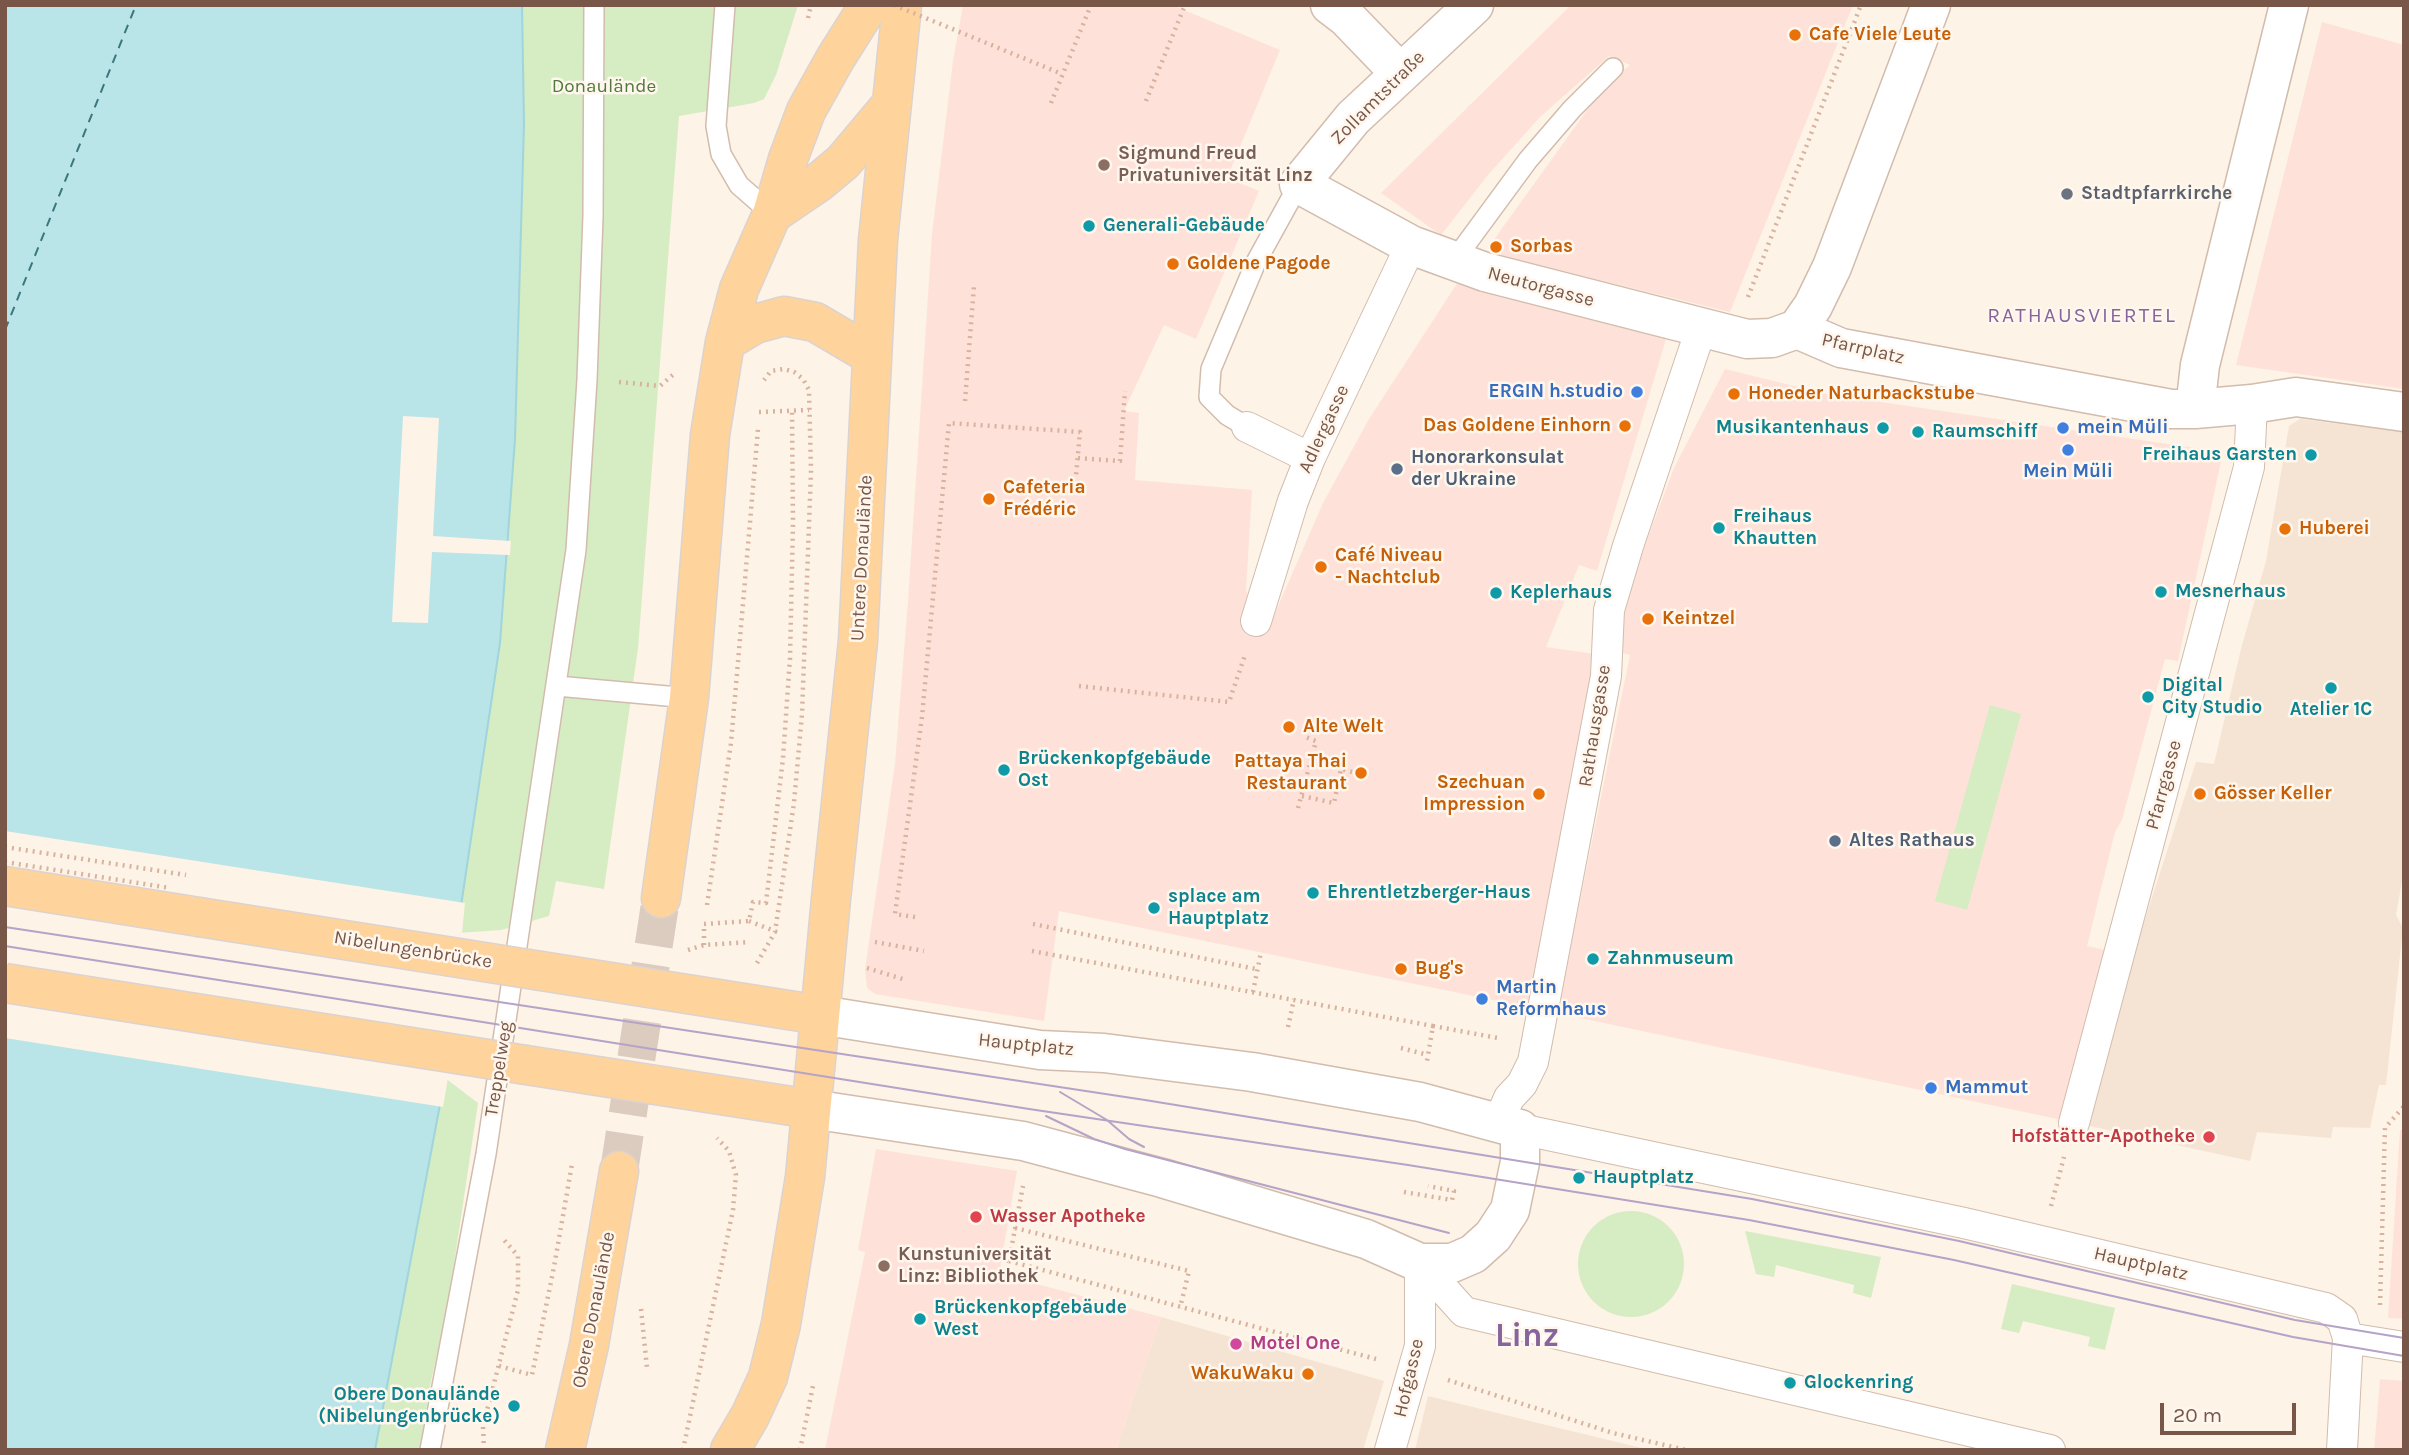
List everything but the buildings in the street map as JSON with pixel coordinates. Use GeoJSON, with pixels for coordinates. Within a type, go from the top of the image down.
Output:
{"type":"FeatureCollection","features":[{"type":"Feature","properties":{"kind":"main road"},"geometry":{"type":"LineString","coordinates":[[662,898],[689,698],[710,435],[725,342],[739,289],[772,214],[806,111],[869,5]]}},
{"type":"Feature","properties":{"kind":"main road","name":"Untere Donaulände"},"geometry":{"type":"LineString","coordinates":[[730,1450],[768,1377],[781,1324],[805,1177],[858,641],[877,240],[902,5]]}},
{"type":"Feature","properties":{"kind":"main road"},"geometry":{"type":"LineString","coordinates":[[772,214],[819,182],[842,162],[891,105]]}},
{"type":"Feature","properties":{"kind":"main road"},"geometry":{"type":"LineString","coordinates":[[725,342],[755,324],[784,316],[815,322],[871,355]]}},
{"type":"Feature","properties":{"kind":"main road","name":"Nibelungenbrücke"},"geometry":{"type":"LineString","coordinates":[[5,886],[820,1015]]}},
{"type":"Feature","properties":{"kind":"main road"},"geometry":{"type":"LineString","coordinates":[[5,983],[811,1109]]}},
{"type":"Feature","properties":{"kind":"main road","name":"Obere Donaulände"},"geometry":{"type":"LineString","coordinates":[[565,1450],[589,1345],[619,1171]]}},
{"type":"Feature","properties":{"kind":"street"},"geometry":{"type":"LineString","coordinates":[[1330,5],[1401,74]]}},
{"type":"Feature","properties":{"kind":"street","name":"Zollamtstraße"},"geometry":{"type":"LineString","coordinates":[[1299,184],[1353,118],[1474,5]]}},
{"type":"Feature","properties":{"kind":"street","name":"Pfarrplatz"},"geometry":{"type":"LineString","coordinates":[[1931,5],[1832,267],[1813,306],[1797,328],[1810,337],[1840,348],[2161,407],[2196,409],[2295,397],[2404,412]]}},
{"type":"Feature","properties":{"kind":"street"},"geometry":{"type":"LineString","coordinates":[[2196,409],[2200,365],[2289,5]]}},
{"type":"Feature","properties":{"kind":"street","name":"Neutorgasse"},"geometry":{"type":"LineString","coordinates":[[1299,184],[1412,245],[1453,262],[1747,339],[1772,338],[1797,328]]}},
{"type":"Feature","properties":{"kind":"street","name":"Adlergasse"},"geometry":{"type":"LineString","coordinates":[[1256,621],[1293,501],[1310,458],[1412,245]]}},
{"type":"Feature","properties":{"kind":"street","name":"Rathausgasse"},"geometry":{"type":"LineString","coordinates":[[1509,1126],[1508,1098],[1522,1084],[1533,1062],[1606,677],[1609,610],[1628,546],[1717,332]]}},
{"type":"Feature","properties":{"kind":"street","name":"Pfarrgasse"},"geometry":{"type":"LineString","coordinates":[[2074,1123],[2249,467],[2252,404]]}},
{"type":"Feature","properties":{"kind":"street","name":"Zollamtstraße"},"geometry":{"type":"LineString","coordinates":[[1247,427],[1310,458]]}},
{"type":"Feature","properties":{"kind":"street","name":"Hauptplatz"},"geometry":{"type":"LineString","coordinates":[[820,1015],[1040,1051],[1104,1053],[1252,1072],[1420,1102],[1509,1126],[2301,1300],[2326,1308],[2345,1329],[2404,1347]]}},
{"type":"Feature","properties":{"kind":"street"},"geometry":{"type":"LineString","coordinates":[[811,1109],[1023,1141],[1162,1178],[1366,1239],[1420,1263],[1452,1263],[1473,1254],[1493,1236],[1510,1210],[1520,1162],[1509,1126]]}},
{"type":"Feature","properties":{"kind":"street"},"geometry":{"type":"LineString","coordinates":[[1420,1263],[1464,1312],[2050,1450]]}},
{"type":"Feature","properties":{"kind":"street","name":"Hofgasse"},"geometry":{"type":"LineString","coordinates":[[1390,1450],[1420,1346],[1420,1263]]}},
{"type":"Feature","properties":{"kind":"street"},"geometry":{"type":"LineString","coordinates":[[2343,1450],[2345,1329]]}},
{"type":"Feature","properties":{"kind":"lane","name":"Treppelweg"},"geometry":{"type":"LineString","coordinates":[[430,1450],[473,1227],[576,550],[587,393],[593,216],[594,5]]}},
{"type":"Feature","properties":{"kind":"lane"},"geometry":{"type":"LineString","coordinates":[[725,5],[716,126],[721,155],[739,185],[772,214]]}},
{"type":"Feature","properties":{"kind":"lane"},"geometry":{"type":"LineString","coordinates":[[1453,262],[1528,160],[1572,109],[1613,68]]}},
{"type":"Feature","properties":{"kind":"lane","name":"Zollamtstraße"},"geometry":{"type":"LineString","coordinates":[[1247,427],[1227,415],[1209,397],[1211,369],[1256,262],[1299,184]]}},
{"type":"Feature","properties":{"kind":"lane"},"geometry":{"type":"LineString","coordinates":[[557,686],[689,698]]}},
{"type":"Feature","properties":{"kind":"path"},"geometry":{"type":"LineString","coordinates":[[894,5],[1062,74]]}},
{"type":"Feature","properties":{"kind":"path"},"geometry":{"type":"LineString","coordinates":[[1051,103],[1091,5]]}},
{"type":"Feature","properties":{"kind":"path"},"geometry":{"type":"LineString","coordinates":[[1146,101],[1185,5]]}},
{"type":"Feature","properties":{"kind":"path"},"geometry":{"type":"LineString","coordinates":[[1717,332],[1861,5]]}},
{"type":"Feature","properties":{"kind":"path"},"geometry":{"type":"LineString","coordinates":[[965,401],[974,286]]}},
{"type":"Feature","properties":{"kind":"path"},"geometry":{"type":"LineString","coordinates":[[754,968],[775,932],[794,803],[802,714],[809,561],[809,390],[803,379],[784,369],[771,372],[761,383]]}},
{"type":"Feature","properties":{"kind":"path"},"geometry":{"type":"LineString","coordinates":[[611,381],[660,386],[674,376]]}},
{"type":"Feature","properties":{"kind":"path"},"geometry":{"type":"LineString","coordinates":[[1078,458],[1120,461],[1125,391]]}},
{"type":"Feature","properties":{"kind":"path"},"geometry":{"type":"LineString","coordinates":[[759,412],[809,410]]}},
{"type":"Feature","properties":{"kind":"path"},"geometry":{"type":"LineString","coordinates":[[750,942],[704,945],[704,924],[749,920],[753,902],[766,903],[783,758],[790,658],[792,411]]}},
{"type":"Feature","properties":{"kind":"path"},"geometry":{"type":"LineString","coordinates":[[915,917],[895,914],[922,717],[949,424],[1080,432],[1076,476]]}},
{"type":"Feature","properties":{"kind":"path"},"geometry":{"type":"LineString","coordinates":[[1079,686],[1229,702],[1256,621]]}},
{"type":"Feature","properties":{"kind":"path"},"geometry":{"type":"LineString","coordinates":[[1298,808],[1315,741],[1303,736]]}},
{"type":"Feature","properties":{"kind":"path"},"geometry":{"type":"LineString","coordinates":[[1301,796],[1334,803],[1341,769],[1352,772]]}},
{"type":"Feature","properties":{"kind":"path"},"geometry":{"type":"LineString","coordinates":[[1034,924],[1256,970]]}},
{"type":"Feature","properties":{"kind":"path"},"geometry":{"type":"LineString","coordinates":[[875,942],[924,951]]}},
{"type":"Feature","properties":{"kind":"path"},"geometry":{"type":"LineString","coordinates":[[1032,951],[1536,1045]]}},
{"type":"Feature","properties":{"kind":"path"},"geometry":{"type":"LineString","coordinates":[[1253,992],[1261,952]]}},
{"type":"Feature","properties":{"kind":"path"},"geometry":{"type":"LineString","coordinates":[[887,975],[906,980]]}},
{"type":"Feature","properties":{"kind":"path"},"geometry":{"type":"LineString","coordinates":[[1288,1027],[1294,999]]}},
{"type":"Feature","properties":{"kind":"path"},"geometry":{"type":"LineString","coordinates":[[1420,1102],[1433,1026]]}},
{"type":"Feature","properties":{"kind":"path"},"geometry":{"type":"LineString","coordinates":[[1401,1048],[1428,1055]]}},
{"type":"Feature","properties":{"kind":"path"},"geometry":{"type":"LineString","coordinates":[[2345,1329],[2380,1321],[2385,1128],[2404,1106]]}},
{"type":"Feature","properties":{"kind":"path"},"geometry":{"type":"LineString","coordinates":[[2042,1241],[2074,1123]]}},
{"type":"Feature","properties":{"kind":"path"},"geometry":{"type":"LineString","coordinates":[[683,1450],[733,1210],[736,1175],[729,1151],[712,1133]]}},
{"type":"Feature","properties":{"kind":"path"},"geometry":{"type":"LineString","coordinates":[[499,1366],[532,1375],[572,1164]]}},
{"type":"Feature","properties":{"kind":"path"},"geometry":{"type":"LineString","coordinates":[[1009,1261],[1024,1182]]}},
{"type":"Feature","properties":{"kind":"path"},"geometry":{"type":"LineString","coordinates":[[1404,1192],[1452,1200],[1454,1191],[1428,1186]]}},
{"type":"Feature","properties":{"kind":"path"},"geometry":{"type":"LineString","coordinates":[[473,1227],[506,1240],[518,1256],[518,1290],[483,1426],[484,1450]]}},
{"type":"Feature","properties":{"kind":"path"},"geometry":{"type":"LineString","coordinates":[[1015,1228],[1189,1271],[1180,1308]]}},
{"type":"Feature","properties":{"kind":"path"},"geometry":{"type":"LineString","coordinates":[[1000,1258],[1169,1305]]}},
{"type":"Feature","properties":{"kind":"path"},"geometry":{"type":"LineString","coordinates":[[643,1298],[641,1311],[647,1368]]}},
{"type":"Feature","properties":{"kind":"shaded area"},"geometry":{"type":"Polygon","coordinates":[[[963,5],[1172,5],[1280,50],[1227,178],[1259,191],[1196,339],[1164,325],[1124,411],[1139,413],[1135,480],[1252,490],[1246,590],[1256,620],[1269,627],[1323,503],[1369,419],[1458,282],[1666,339],[1597,571],[1579,565],[1546,647],[1595,654],[1532,1008],[1059,911],[1044,1021],[875,994],[867,988],[865,969],[895,764],[932,234],[953,61],[963,5]]]}},
{"type":"Feature","properties":{"kind":"shaded area"},"geometry":{"type":"Polygon","coordinates":[[[1571,5],[1853,5],[1730,312],[1501,256],[1495,238],[1593,102],[1613,79],[1630,65],[1609,56],[1540,117],[1488,175],[1441,235],[1381,193],[1571,5]]]}},
{"type":"Feature","properties":{"kind":"shaded area"},"geometry":{"type":"Polygon","coordinates":[[[2322,22],[2404,45],[2404,389],[2236,365],[2322,22]]]}},
{"type":"Feature","properties":{"kind":"shaded area"},"geometry":{"type":"Polygon","coordinates":[[[1725,369],[1826,394],[2223,452],[2178,661],[2165,659],[2122,820],[2115,832],[2087,946],[2110,951],[2062,1120],[1557,1013],[1630,655],[1614,650],[1639,561],[1674,468],[1725,369]]]}},
{"type":"Feature","properties":{"kind":"shaded area"},"geometry":{"type":"Polygon","coordinates":[[[2300,419],[2404,432],[2404,870],[2396,915],[2403,928],[2386,1085],[2379,1085],[2370,1128],[2333,1127],[2331,1138],[2257,1132],[2250,1161],[2085,1125],[2133,956],[2196,762],[2214,764],[2241,649],[2266,561],[2289,426],[2300,419]]]}},
{"type":"Feature","properties":{"kind":"shaded area"},"geometry":{"type":"Polygon","coordinates":[[[2400,1130],[2404,1130],[2404,1319],[2388,1318],[2400,1130]]]}},
{"type":"Feature","properties":{"kind":"shaded area","name":"Brückenkopfgebäude West"},"geometry":{"type":"Polygon","coordinates":[[[876,1149],[1017,1171],[999,1274],[1161,1317],[1116,1450],[825,1450],[865,1252],[858,1250],[876,1149]]]}},
{"type":"Feature","properties":{"kind":"shaded area"},"geometry":{"type":"Polygon","coordinates":[[[1161,1317],[1384,1381],[1363,1450],[1116,1450],[1161,1317]]]}},
{"type":"Feature","properties":{"kind":"shaded area"},"geometry":{"type":"Polygon","coordinates":[[[2380,1379],[2404,1381],[2404,1450],[2374,1450],[2380,1379]]]}},
{"type":"Feature","properties":{"kind":"shaded area"},"geometry":{"type":"Polygon","coordinates":[[[1428,1396],[1538,1423],[1650,1450],[1415,1450],[1428,1396]]]}},
{"type":"Feature","properties":{"kind":"green space","name":"Donaulände"},"geometry":{"type":"Polygon","coordinates":[[[522,5],[798,5],[776,75],[764,99],[679,116],[638,648],[604,889],[556,881],[549,916],[501,930],[457,933],[500,643],[524,124],[522,5]]]}},
{"type":"Feature","properties":{"kind":"green space"},"geometry":{"type":"Polygon","coordinates":[[[1990,705],[2021,714],[1967,910],[1935,901],[1990,705]]]}},
{"type":"Feature","properties":{"kind":"green space"},"geometry":{"type":"Polygon","coordinates":[[[445,1078],[478,1103],[448,1304],[430,1386],[420,1450],[375,1450],[445,1078]]]}},
{"type":"Feature","properties":{"kind":"green space"},"geometry":{"type":"Polygon","coordinates":[[[1631,1211],[1651,1215],[1668,1227],[1680,1244],[1684,1264],[1680,1284],[1668,1301],[1651,1313],[1631,1317],[1611,1313],[1594,1301],[1582,1284],[1578,1264],[1582,1244],[1594,1227],[1611,1215],[1631,1211]]]}},
{"type":"Feature","properties":{"kind":"green space"},"geometry":{"type":"Polygon","coordinates":[[[1745,1231],[1881,1257],[1871,1298],[1853,1293],[1854,1285],[1776,1265],[1774,1277],[1756,1274],[1745,1231]]]}},
{"type":"Feature","properties":{"kind":"green space"},"geometry":{"type":"Polygon","coordinates":[[[2012,1284],[2115,1308],[2105,1350],[2088,1346],[2090,1337],[2023,1321],[2019,1333],[2001,1329],[2012,1284]]]}},
{"type":"Feature","properties":{"kind":"water"},"geometry":{"type":"Polygon","coordinates":[[[5,5],[522,5],[524,124],[515,439],[500,643],[457,933],[445,1078],[375,1450],[5,1450],[5,5]]]}},
{"type":"Feature","properties":{"kind":"pier"},"geometry":{"type":"Polygon","coordinates":[[[403,416],[439,418],[433,536],[511,541],[510,555],[432,552],[428,623],[392,622],[403,416]]]}},
{"type":"Feature","properties":{"kind":"pier"},"geometry":{"type":"Polygon","coordinates":[[[5,831],[465,903],[443,1107],[5,1038],[5,831]]]}},
{"type":"Feature","properties":{"kind":"ferry route"},"geometry":{"type":"LineString","coordinates":[[5,330],[136,5]]}},
{"type":"Feature","properties":{"kind":"tunnel"},"geometry":{"type":"LineString","coordinates":[[619,1171],[661,898]]}},
{"type":"Feature","properties":{"kind":"tram line"},"geometry":{"type":"LineString","coordinates":[[5,927],[1145,1100],[1752,1199],[1959,1241],[2295,1320],[2404,1338]]}},
{"type":"Feature","properties":{"kind":"tram line"},"geometry":{"type":"LineString","coordinates":[[5,946],[1749,1220],[1954,1260],[2293,1337],[2404,1356]]}},
{"type":"Feature","properties":{"kind":"tram line"},"geometry":{"type":"LineString","coordinates":[[1060,1092],[1107,1120],[1129,1139],[1144,1147]]}},
{"type":"Feature","properties":{"kind":"tram line"},"geometry":{"type":"LineString","coordinates":[[1046,1116],[1094,1139],[1125,1149],[1449,1233]]}},
{"type":"Feature","properties":{"kind":"place","name":"Cafe Viele Leute"},"geometry":{"type":"Point","coordinates":[1795,35]}},
{"type":"Feature","properties":{"kind":"place","name":"Sigmund Freud Privatuniversität Linz"},"geometry":{"type":"Point","coordinates":[1104,165]}},
{"type":"Feature","properties":{"kind":"place","name":"Stadtpfarrkirche"},"geometry":{"type":"Point","coordinates":[2067,194]}},
{"type":"Feature","properties":{"kind":"place","name":"Generali-Gebäude"},"geometry":{"type":"Point","coordinates":[1089,226]}},
{"type":"Feature","properties":{"kind":"place","name":"Sorbas"},"geometry":{"type":"Point","coordinates":[1496,247]}},
{"type":"Feature","properties":{"kind":"place","name":"Goldene Pagode"},"geometry":{"type":"Point","coordinates":[1173,264]}},
{"type":"Feature","properties":{"kind":"place","name":"ERGIN h.studio"},"geometry":{"type":"Point","coordinates":[1637,392]}},
{"type":"Feature","properties":{"kind":"place","name":"Honeder Naturbackstube"},"geometry":{"type":"Point","coordinates":[1734,394]}},
{"type":"Feature","properties":{"kind":"place","name":"Das Goldene Einhorn"},"geometry":{"type":"Point","coordinates":[1625,426]}},
{"type":"Feature","properties":{"kind":"place","name":"Musikantenhaus"},"geometry":{"type":"Point","coordinates":[1883,428]}},
{"type":"Feature","properties":{"kind":"place","name":"mein Müli"},"geometry":{"type":"Point","coordinates":[2063,428]}},
{"type":"Feature","properties":{"kind":"place","name":"Raumschiff"},"geometry":{"type":"Point","coordinates":[1918,432]}},
{"type":"Feature","properties":{"kind":"place","name":"Mein Müli"},"geometry":{"type":"Point","coordinates":[2068,450]}},
{"type":"Feature","properties":{"kind":"place","name":"Freihaus Garsten"},"geometry":{"type":"Point","coordinates":[2311,455]}},
{"type":"Feature","properties":{"kind":"place","name":"Honorarkonsulat der Ukraine"},"geometry":{"type":"Point","coordinates":[1397,469]}},
{"type":"Feature","properties":{"kind":"place","name":"Cafeteria Frédéric"},"geometry":{"type":"Point","coordinates":[989,499]}},
{"type":"Feature","properties":{"kind":"place","name":"Freihaus Khautten"},"geometry":{"type":"Point","coordinates":[1719,528]}},
{"type":"Feature","properties":{"kind":"place","name":"Huberei"},"geometry":{"type":"Point","coordinates":[2285,529]}},
{"type":"Feature","properties":{"kind":"place","name":"Café Niveau - Nachtclub"},"geometry":{"type":"Point","coordinates":[1321,567]}},
{"type":"Feature","properties":{"kind":"place","name":"Mesnerhaus"},"geometry":{"type":"Point","coordinates":[2161,592]}},
{"type":"Feature","properties":{"kind":"place","name":"Keplerhaus"},"geometry":{"type":"Point","coordinates":[1496,593]}},
{"type":"Feature","properties":{"kind":"place","name":"Keintzel"},"geometry":{"type":"Point","coordinates":[1648,619]}},
{"type":"Feature","properties":{"kind":"place","name":"Atelier 1C"},"geometry":{"type":"Point","coordinates":[2331,688]}},
{"type":"Feature","properties":{"kind":"place","name":"Digital City Studio"},"geometry":{"type":"Point","coordinates":[2148,697]}},
{"type":"Feature","properties":{"kind":"place","name":"Alte Welt"},"geometry":{"type":"Point","coordinates":[1289,727]}},
{"type":"Feature","properties":{"kind":"place","name":"Brückenkopfgebäude Ost"},"geometry":{"type":"Point","coordinates":[1004,770]}},
{"type":"Feature","properties":{"kind":"place","name":"Pattaya Thai Restaurant"},"geometry":{"type":"Point","coordinates":[1361,773]}},
{"type":"Feature","properties":{"kind":"place","name":"Szechuan Impression"},"geometry":{"type":"Point","coordinates":[1539,794]}},
{"type":"Feature","properties":{"kind":"place","name":"Gösser Keller"},"geometry":{"type":"Point","coordinates":[2200,794]}},
{"type":"Feature","properties":{"kind":"place","name":"Altes Rathaus"},"geometry":{"type":"Point","coordinates":[1835,841]}},
{"type":"Feature","properties":{"kind":"place","name":"Ehrentletzberger-Haus"},"geometry":{"type":"Point","coordinates":[1313,893]}},
{"type":"Feature","properties":{"kind":"place","name":"splace am Hauptplatz"},"geometry":{"type":"Point","coordinates":[1154,908]}},
{"type":"Feature","properties":{"kind":"place","name":"Zahnmuseum"},"geometry":{"type":"Point","coordinates":[1593,959]}},
{"type":"Feature","properties":{"kind":"place","name":"Bug's"},"geometry":{"type":"Point","coordinates":[1401,969]}},
{"type":"Feature","properties":{"kind":"place","name":"Martin Reformhaus"},"geometry":{"type":"Point","coordinates":[1482,999]}},
{"type":"Feature","properties":{"kind":"place","name":"Mammut"},"geometry":{"type":"Point","coordinates":[1931,1088]}},
{"type":"Feature","properties":{"kind":"place","name":"Hofstätter-Apotheke"},"geometry":{"type":"Point","coordinates":[2209,1137]}},
{"type":"Feature","properties":{"kind":"place","name":"Hauptplatz"},"geometry":{"type":"Point","coordinates":[1579,1178]}},
{"type":"Feature","properties":{"kind":"place","name":"Wasser Apotheke"},"geometry":{"type":"Point","coordinates":[976,1217]}},
{"type":"Feature","properties":{"kind":"place","name":"Kunstuniversität Linz: Bibliothek"},"geometry":{"type":"Point","coordinates":[884,1266]}},
{"type":"Feature","properties":{"kind":"place","name":"Brückenkopfgebäude West"},"geometry":{"type":"Point","coordinates":[920,1319]}},
{"type":"Feature","properties":{"kind":"place","name":"Motel One"},"geometry":{"type":"Point","coordinates":[1236,1344]}},
{"type":"Feature","properties":{"kind":"place","name":"WakuWaku"},"geometry":{"type":"Point","coordinates":[1308,1374]}},
{"type":"Feature","properties":{"kind":"place","name":"Glockenring"},"geometry":{"type":"Point","coordinates":[1790,1383]}},
{"type":"Feature","properties":{"kind":"place","name":"Obere Donaulände (Nibelungenbrücke)"},"geometry":{"type":"Point","coordinates":[514,1406]}},
{"type":"Feature","properties":{"kind":"district","name":"RATHAUSVIERTEL"},"geometry":{"type":"Point","coordinates":[2082,316]}},
{"type":"Feature","properties":{"kind":"district","name":"Linz"},"geometry":{"type":"Point","coordinates":[1527,1337]}}]}
